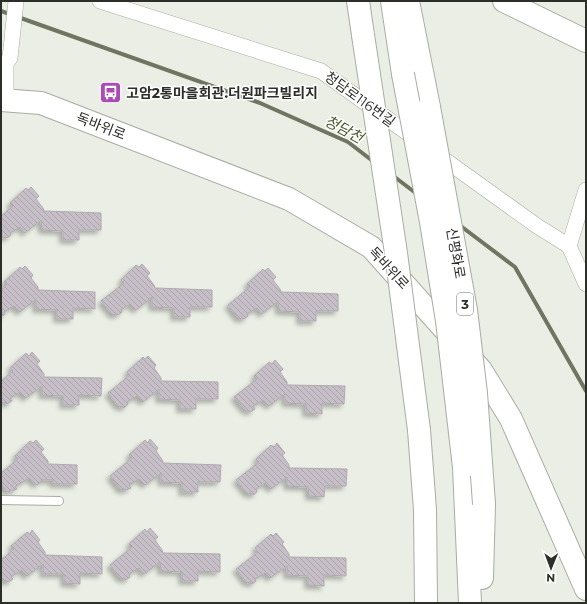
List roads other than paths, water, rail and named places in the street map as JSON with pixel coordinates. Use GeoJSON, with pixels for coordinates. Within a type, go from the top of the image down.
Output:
{"type":"FeatureCollection","features":[{"type":"Feature","properties":{"kind":"main road"},"geometry":{"type":"LineString","coordinates":[[358,1],[396,253],[419,430],[425,510],[426,603]]}},
{"type":"Feature","properties":{"kind":"main road","name":"신평화로"},"geometry":{"type":"LineString","coordinates":[[392,1],[403,74],[431,222],[447,321],[464,467],[470,603]]}},
{"type":"Feature","properties":{"kind":"main road","name":"신평화로"},"geometry":{"type":"LineString","coordinates":[[408,1],[466,310],[476,393],[484,504],[482,589],[480,603]]}},
{"type":"Feature","properties":{"kind":"main road"},"geometry":{"type":"LineString","coordinates":[[504,1],[586,41]]}},
{"type":"Feature","properties":{"kind":"main road","name":"독바위로"},"geometry":{"type":"LineString","coordinates":[[3,100],[41,103],[289,199],[371,247],[481,370],[511,419],[586,589]]}},
{"type":"Feature","properties":{"kind":"street"},"geometry":{"type":"LineString","coordinates":[[3,100],[6,60],[16,1]]}},
{"type":"Feature","properties":{"kind":"street","name":"청담로116번길"},"geometry":{"type":"LineString","coordinates":[[100,1],[321,71],[537,226],[569,246]]}},
{"type":"Feature","properties":{"kind":"street"},"geometry":{"type":"LineString","coordinates":[[586,190],[569,246],[586,284]]}},
{"type":"Feature","properties":{"kind":"lane"},"geometry":{"type":"LineString","coordinates":[[1,500],[59,500]]}},
{"type":"Feature","properties":{"kind":"waterway","name":"청담천"},"geometry":{"type":"LineString","coordinates":[[1,11],[260,103],[348,142],[374,162]]}},
{"type":"Feature","properties":{"kind":"waterway","name":"청담천"},"geometry":{"type":"LineString","coordinates":[[392,175],[417,194]]}},
{"type":"Feature","properties":{"kind":"waterway","name":"청담천"},"geometry":{"type":"LineString","coordinates":[[458,224],[515,267],[586,391]]}},
{"type":"Feature","properties":{"kind":"place","name":"고암2통마을회관.더원파크빌리지"},"geometry":{"type":"Point","coordinates":[111,93]}}]}
